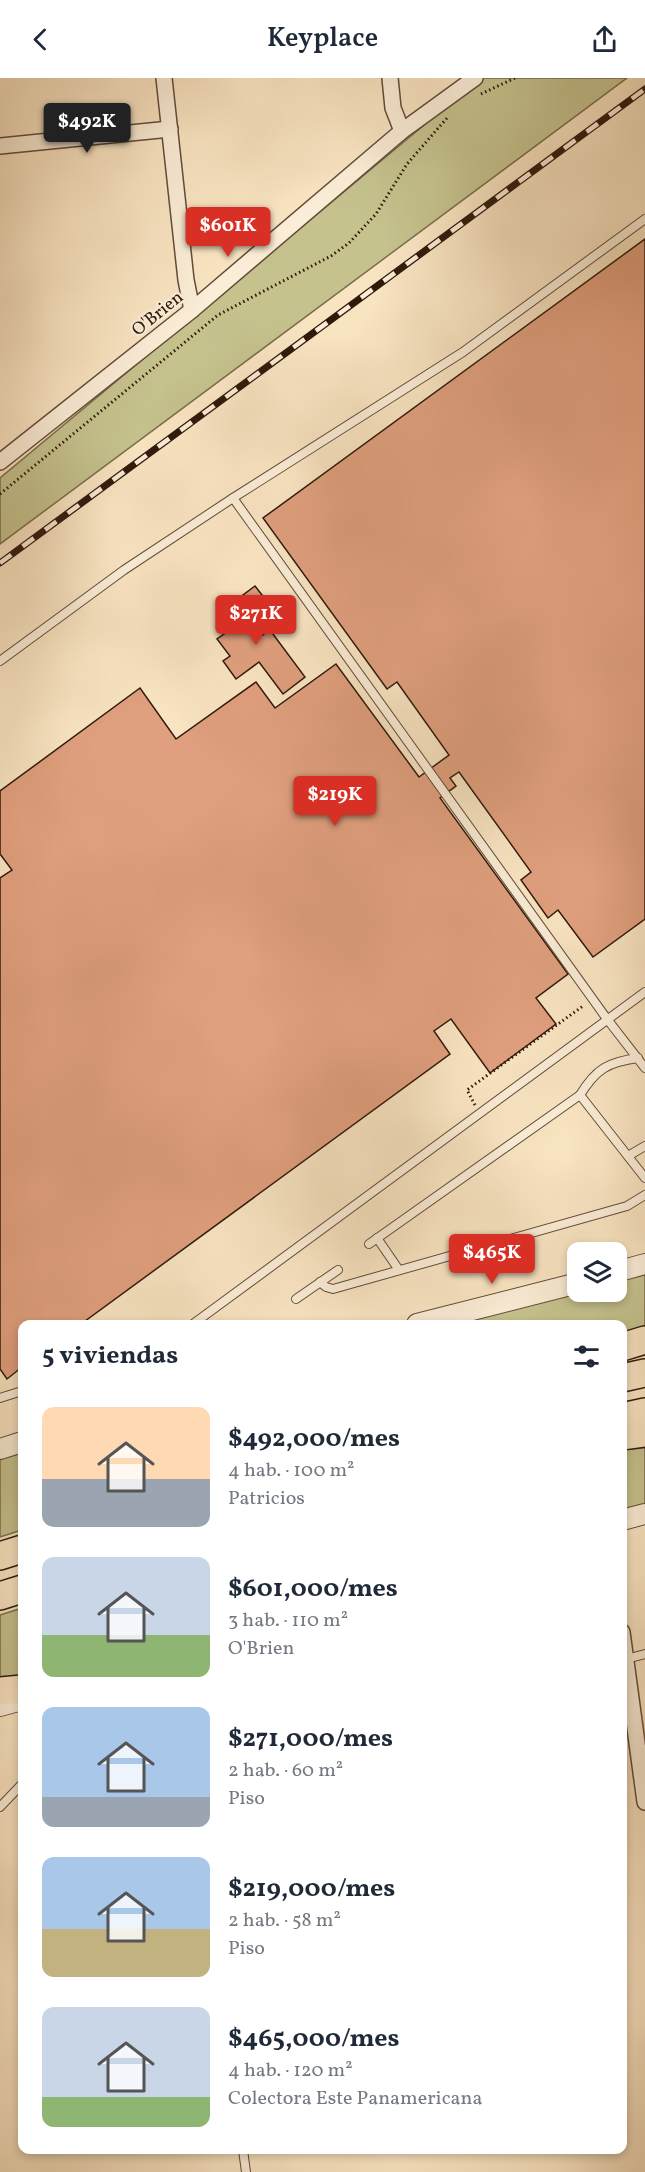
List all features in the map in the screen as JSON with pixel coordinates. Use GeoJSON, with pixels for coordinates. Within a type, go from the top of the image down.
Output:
{"type":"FeatureCollection","features":[{"type":"Feature","properties":{"kind":"highway"},"geometry":{"type":"LineString","coordinates":[[627,1345],[645,1340]]}},
{"type":"Feature","properties":{"kind":"highway"},"geometry":{"type":"LineString","coordinates":[[627,1377],[645,1373]]}},
{"type":"Feature","properties":{"kind":"highway"},"geometry":{"type":"LineString","coordinates":[[627,1416],[645,1412]]}},
{"type":"Feature","properties":{"kind":"highway"},"geometry":{"type":"LineString","coordinates":[[627,1435],[645,1433]]}},
{"type":"Feature","properties":{"kind":"highway"},"geometry":{"type":"LineString","coordinates":[[0,1556],[18,1550]]}},
{"type":"Feature","properties":{"kind":"highway"},"geometry":{"type":"LineString","coordinates":[[0,1596],[18,1589]]}},
{"type":"Feature","properties":{"kind":"highway"},"geometry":{"type":"LineString","coordinates":[[0,1691],[18,1689]]}},
{"type":"Feature","properties":{"kind":"street"},"geometry":{"type":"LineString","coordinates":[[164,78],[186,280],[192,310]]}},
{"type":"Feature","properties":{"kind":"street"},"geometry":{"type":"LineString","coordinates":[[390,78],[393,108],[402,131]]}},
{"type":"Feature","properties":{"kind":"street","name":"O'Brien"},"geometry":{"type":"LineString","coordinates":[[0,462],[192,310],[402,131],[475,78]]}},
{"type":"Feature","properties":{"kind":"street"},"geometry":{"type":"LineString","coordinates":[[0,146],[170,129]]}},
{"type":"Feature","properties":{"kind":"street"},"geometry":{"type":"LineString","coordinates":[[627,1269],[645,1264]]}},
{"type":"Feature","properties":{"kind":"street"},"geometry":{"type":"LineString","coordinates":[[432,1320],[567,1285]]}},
{"type":"Feature","properties":{"kind":"street"},"geometry":{"type":"LineString","coordinates":[[0,1449],[18,1443]]}},
{"type":"Feature","properties":{"kind":"street"},"geometry":{"type":"LineString","coordinates":[[627,1519],[645,1514]]}},
{"type":"Feature","properties":{"kind":"street"},"geometry":{"type":"LineString","coordinates":[[627,1667],[645,1802]]}},
{"type":"Feature","properties":{"kind":"street"},"geometry":{"type":"LineString","coordinates":[[0,1706],[18,1701]]}},
{"type":"Feature","properties":{"kind":"lane"},"geometry":{"type":"LineString","coordinates":[[0,661],[124,570],[463,352],[645,219]]}},
{"type":"Feature","properties":{"kind":"lane"},"geometry":{"type":"LineString","coordinates":[[233,498],[607,1020],[645,1068]]}},
{"type":"Feature","properties":{"kind":"lane"},"geometry":{"type":"LineString","coordinates":[[197,1320],[645,992]]}},
{"type":"Feature","properties":{"kind":"lane"},"geometry":{"type":"LineString","coordinates":[[369,1244],[580,1095],[594,1075],[604,1066],[617,1061],[638,1058]]}},
{"type":"Feature","properties":{"kind":"lane"},"geometry":{"type":"LineString","coordinates":[[580,1095],[645,1178]]}},
{"type":"Feature","properties":{"kind":"lane"},"geometry":{"type":"LineString","coordinates":[[628,1156],[645,1146]]}},
{"type":"Feature","properties":{"kind":"lane"},"geometry":{"type":"LineString","coordinates":[[320,1282],[333,1289],[627,1206],[645,1196]]}},
{"type":"Feature","properties":{"kind":"lane"},"geometry":{"type":"LineString","coordinates":[[377,1238],[399,1270]]}},
{"type":"Feature","properties":{"kind":"lane"},"geometry":{"type":"LineString","coordinates":[[296,1299],[338,1270]]}},
{"type":"Feature","properties":{"kind":"lane"},"geometry":{"type":"LineString","coordinates":[[0,1398],[18,1392]]}},
{"type":"Feature","properties":{"kind":"lane"},"geometry":{"type":"LineString","coordinates":[[627,1659],[645,1654]]}},
{"type":"Feature","properties":{"kind":"lane"},"geometry":{"type":"LineString","coordinates":[[0,1807],[18,1788]]}},
{"type":"Feature","properties":{"kind":"lane"},"geometry":{"type":"LineString","coordinates":[[244,2154],[246,2172]]}},
{"type":"Feature","properties":{"kind":"path"},"geometry":{"type":"LineString","coordinates":[[473,99],[515,78]]}},
{"type":"Feature","properties":{"kind":"path"},"geometry":{"type":"LineString","coordinates":[[0,495],[218,315],[331,256],[349,243],[376,214],[407,164],[449,116]]}},
{"type":"Feature","properties":{"kind":"path"},"geometry":{"type":"LineString","coordinates":[[480,1113],[467,1090],[585,1005]]}},
{"type":"Feature","properties":{"kind":"shaded area"},"geometry":{"type":"Polygon","coordinates":[[[484,78],[627,78],[0,544],[0,478],[465,91],[484,78]]]}},
{"type":"Feature","properties":{"kind":"shaded area"},"geometry":{"type":"Polygon","coordinates":[[[645,1272],[645,1329],[627,1335],[627,1320],[459,1320],[567,1295],[567,1302],[627,1302],[627,1276],[645,1272]]]}},
{"type":"Feature","properties":{"kind":"shaded area"},"geometry":{"type":"Polygon","coordinates":[[[645,1447],[645,1506],[627,1510],[627,1449],[645,1447]]]}},
{"type":"Feature","properties":{"kind":"shaded area"},"geometry":{"type":"Polygon","coordinates":[[[18,1454],[18,1531],[0,1537],[0,1459],[18,1454]]]}},
{"type":"Feature","properties":{"kind":"shaded area"},"geometry":{"type":"Polygon","coordinates":[[[18,1609],[18,1676],[0,1678],[0,1615],[18,1609]]]}},
{"type":"Feature","properties":{"kind":"building"},"geometry":{"type":"Polygon","coordinates":[[[645,239],[645,919],[593,957],[558,910],[548,918],[521,880],[531,872],[459,772],[450,778],[456,786],[440,798],[568,974],[536,998],[556,1024],[490,1073],[451,1019],[434,1031],[450,1054],[86,1320],[18,1320],[18,1370],[7,1379],[0,1369],[0,878],[12,870],[0,854],[0,791],[140,688],[176,739],[256,682],[275,708],[336,664],[419,777],[449,755],[397,682],[387,689],[263,518],[645,239]]]}},
{"type":"Feature","properties":{"kind":"building"},"geometry":{"type":"Polygon","coordinates":[[[255,586],[266,600],[240,619],[255,640],[270,630],[305,677],[283,694],[259,662],[236,679],[223,661],[230,656],[217,639],[231,629],[219,613],[255,586]]]}},
{"type":"Feature","properties":{"kind":"railway"},"geometry":{"type":"LineString","coordinates":[[0,563],[645,89]]}}]}
